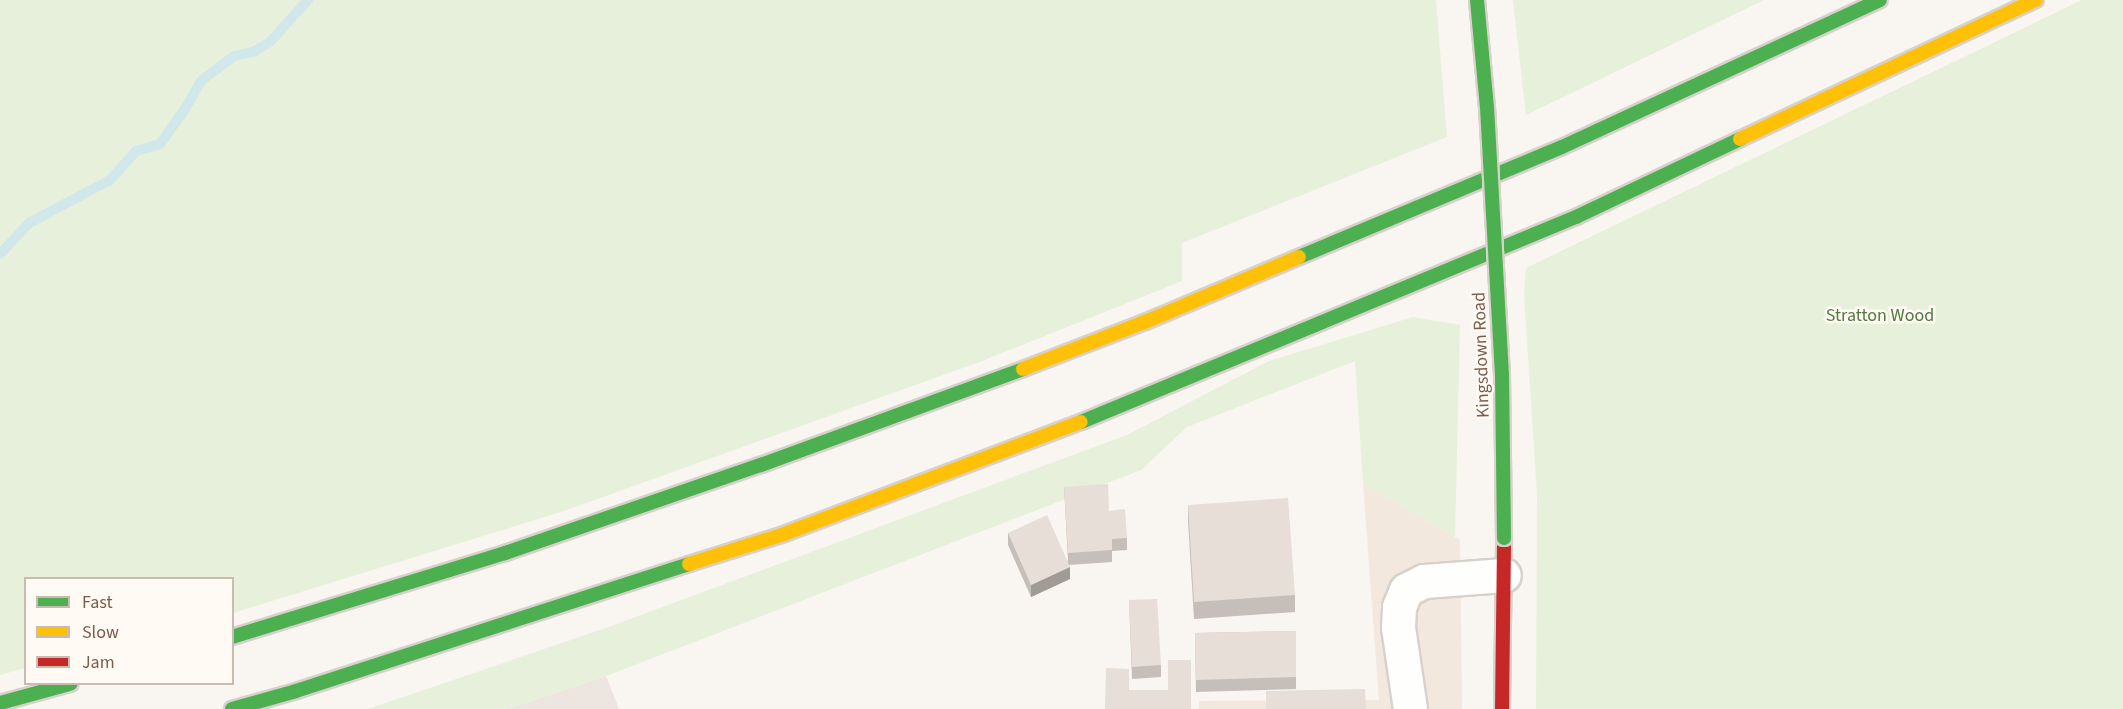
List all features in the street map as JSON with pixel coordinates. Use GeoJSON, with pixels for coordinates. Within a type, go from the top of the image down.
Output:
{"type":"FeatureCollection","features":[{"type":"Feature","properties":{"kind":"main road","name":"Kingsdown Road"},"geometry":{"type":"LineString","coordinates":[[1477,0],[1500,327],[1504,538],[1502,709]]}},
{"type":"Feature","properties":{"kind":"main road"},"geometry":{"type":"LineString","coordinates":[[234,636],[505,553],[761,465],[937,402],[1145,322],[1562,147],[1880,0]]}},
{"type":"Feature","properties":{"kind":"main road"},"geometry":{"type":"LineString","coordinates":[[232,709],[307,688],[784,534],[1129,404],[1576,218],[2036,0]]}},
{"type":"Feature","properties":{"kind":"main road"},"geometry":{"type":"LineString","coordinates":[[0,704],[66,685]]}},
{"type":"Feature","properties":{"kind":"street"},"geometry":{"type":"LineString","coordinates":[[1410,709],[1398,627],[1400,599],[1406,591],[1424,581],[1504,575]]}},
{"type":"Feature","properties":{"kind":"shaded area"},"geometry":{"type":"Polygon","coordinates":[[[1363,483],[1460,540],[1462,709],[1199,709],[1199,701],[1379,700],[1363,483]]]}},
{"type":"Feature","properties":{"kind":"shaded area"},"geometry":{"type":"Polygon","coordinates":[[[606,676],[619,709],[507,709],[606,676]]]}},
{"type":"Feature","properties":{"kind":"green space"},"geometry":{"type":"Polygon","coordinates":[[[0,0],[1436,0],[1447,137],[1182,243],[1182,281],[982,361],[564,511],[234,613],[234,577],[24,577],[24,668],[0,675],[0,0]]]}},
{"type":"Feature","properties":{"kind":"green space"},"geometry":{"type":"Polygon","coordinates":[[[1513,0],[1764,0],[1526,115],[1513,0]]]}},
{"type":"Feature","properties":{"kind":"green space","name":"Stratton Wood"},"geometry":{"type":"Polygon","coordinates":[[[2082,0],[2123,0],[2123,709],[1536,709],[1537,495],[1524,294],[1526,268],[2082,0]]]}},
{"type":"Feature","properties":{"kind":"green space"},"geometry":{"type":"Polygon","coordinates":[[[1413,317],[1460,325],[1455,537],[1363,483],[1355,361],[1187,427],[1141,470],[606,676],[507,709],[368,709],[603,629],[1127,435],[1269,361],[1413,317]]]}},
{"type":"Feature","properties":{"kind":"building"},"geometry":{"type":"Polygon","coordinates":[[[1108,484],[1109,511],[1125,509],[1127,538],[1112,539],[1112,550],[1068,553],[1064,487],[1108,484]]]}},
{"type":"Feature","properties":{"kind":"building"},"geometry":{"type":"Polygon","coordinates":[[[1288,498],[1295,595],[1194,602],[1188,505],[1288,498]]]}},
{"type":"Feature","properties":{"kind":"building"},"geometry":{"type":"Polygon","coordinates":[[[1047,515],[1070,567],[1031,585],[1008,533],[1047,515]]]}},
{"type":"Feature","properties":{"kind":"building"},"geometry":{"type":"Polygon","coordinates":[[[1157,599],[1161,665],[1132,667],[1129,600],[1157,599]]]}},
{"type":"Feature","properties":{"kind":"building"},"geometry":{"type":"Polygon","coordinates":[[[1296,631],[1296,677],[1196,680],[1195,633],[1296,631]]]}},
{"type":"Feature","properties":{"kind":"building"},"geometry":{"type":"Polygon","coordinates":[[[1168,660],[1191,660],[1191,709],[1105,709],[1106,668],[1129,669],[1129,690],[1168,690],[1168,660]]]}},
{"type":"Feature","properties":{"kind":"building"},"geometry":{"type":"Polygon","coordinates":[[[1365,689],[1366,709],[1266,709],[1266,691],[1365,689]]]}},
{"type":"Feature","properties":{"kind":"waterway"},"geometry":{"type":"LineString","coordinates":[[0,254],[29,223],[110,180],[136,151],[160,144],[185,109],[201,81],[234,56],[255,51],[270,42],[308,0]]}},
{"type":"Feature","properties":{"kind":"traffic: fast"},"geometry":{"type":"LineString","coordinates":[[1477,0],[1487,107],[1502,374],[1504,538]]}},
{"type":"Feature","properties":{"kind":"traffic: fast"},"geometry":{"type":"LineString","coordinates":[[1299,257],[1562,147],[1880,0]]}},
{"type":"Feature","properties":{"kind":"traffic: fast"},"geometry":{"type":"LineString","coordinates":[[1081,422],[1576,217],[1740,139]]}},
{"type":"Feature","properties":{"kind":"traffic: fast"},"geometry":{"type":"LineString","coordinates":[[234,636],[505,553],[761,465],[1023,369]]}},
{"type":"Feature","properties":{"kind":"traffic: fast"},"geometry":{"type":"LineString","coordinates":[[232,709],[296,691],[689,564]]}},
{"type":"Feature","properties":{"kind":"traffic: fast"},"geometry":{"type":"LineString","coordinates":[[0,703],[66,685]]}},
{"type":"Feature","properties":{"kind":"traffic: slow"},"geometry":{"type":"LineString","coordinates":[[1740,139],[2036,0]]}},
{"type":"Feature","properties":{"kind":"traffic: slow"},"geometry":{"type":"LineString","coordinates":[[1023,369],[1145,322],[1299,257]]}},
{"type":"Feature","properties":{"kind":"traffic: slow"},"geometry":{"type":"LineString","coordinates":[[689,564],[784,534],[1081,422]]}},
{"type":"Feature","properties":{"kind":"traffic: jam"},"geometry":{"type":"LineString","coordinates":[[1502,709],[1504,538]]}}]}
